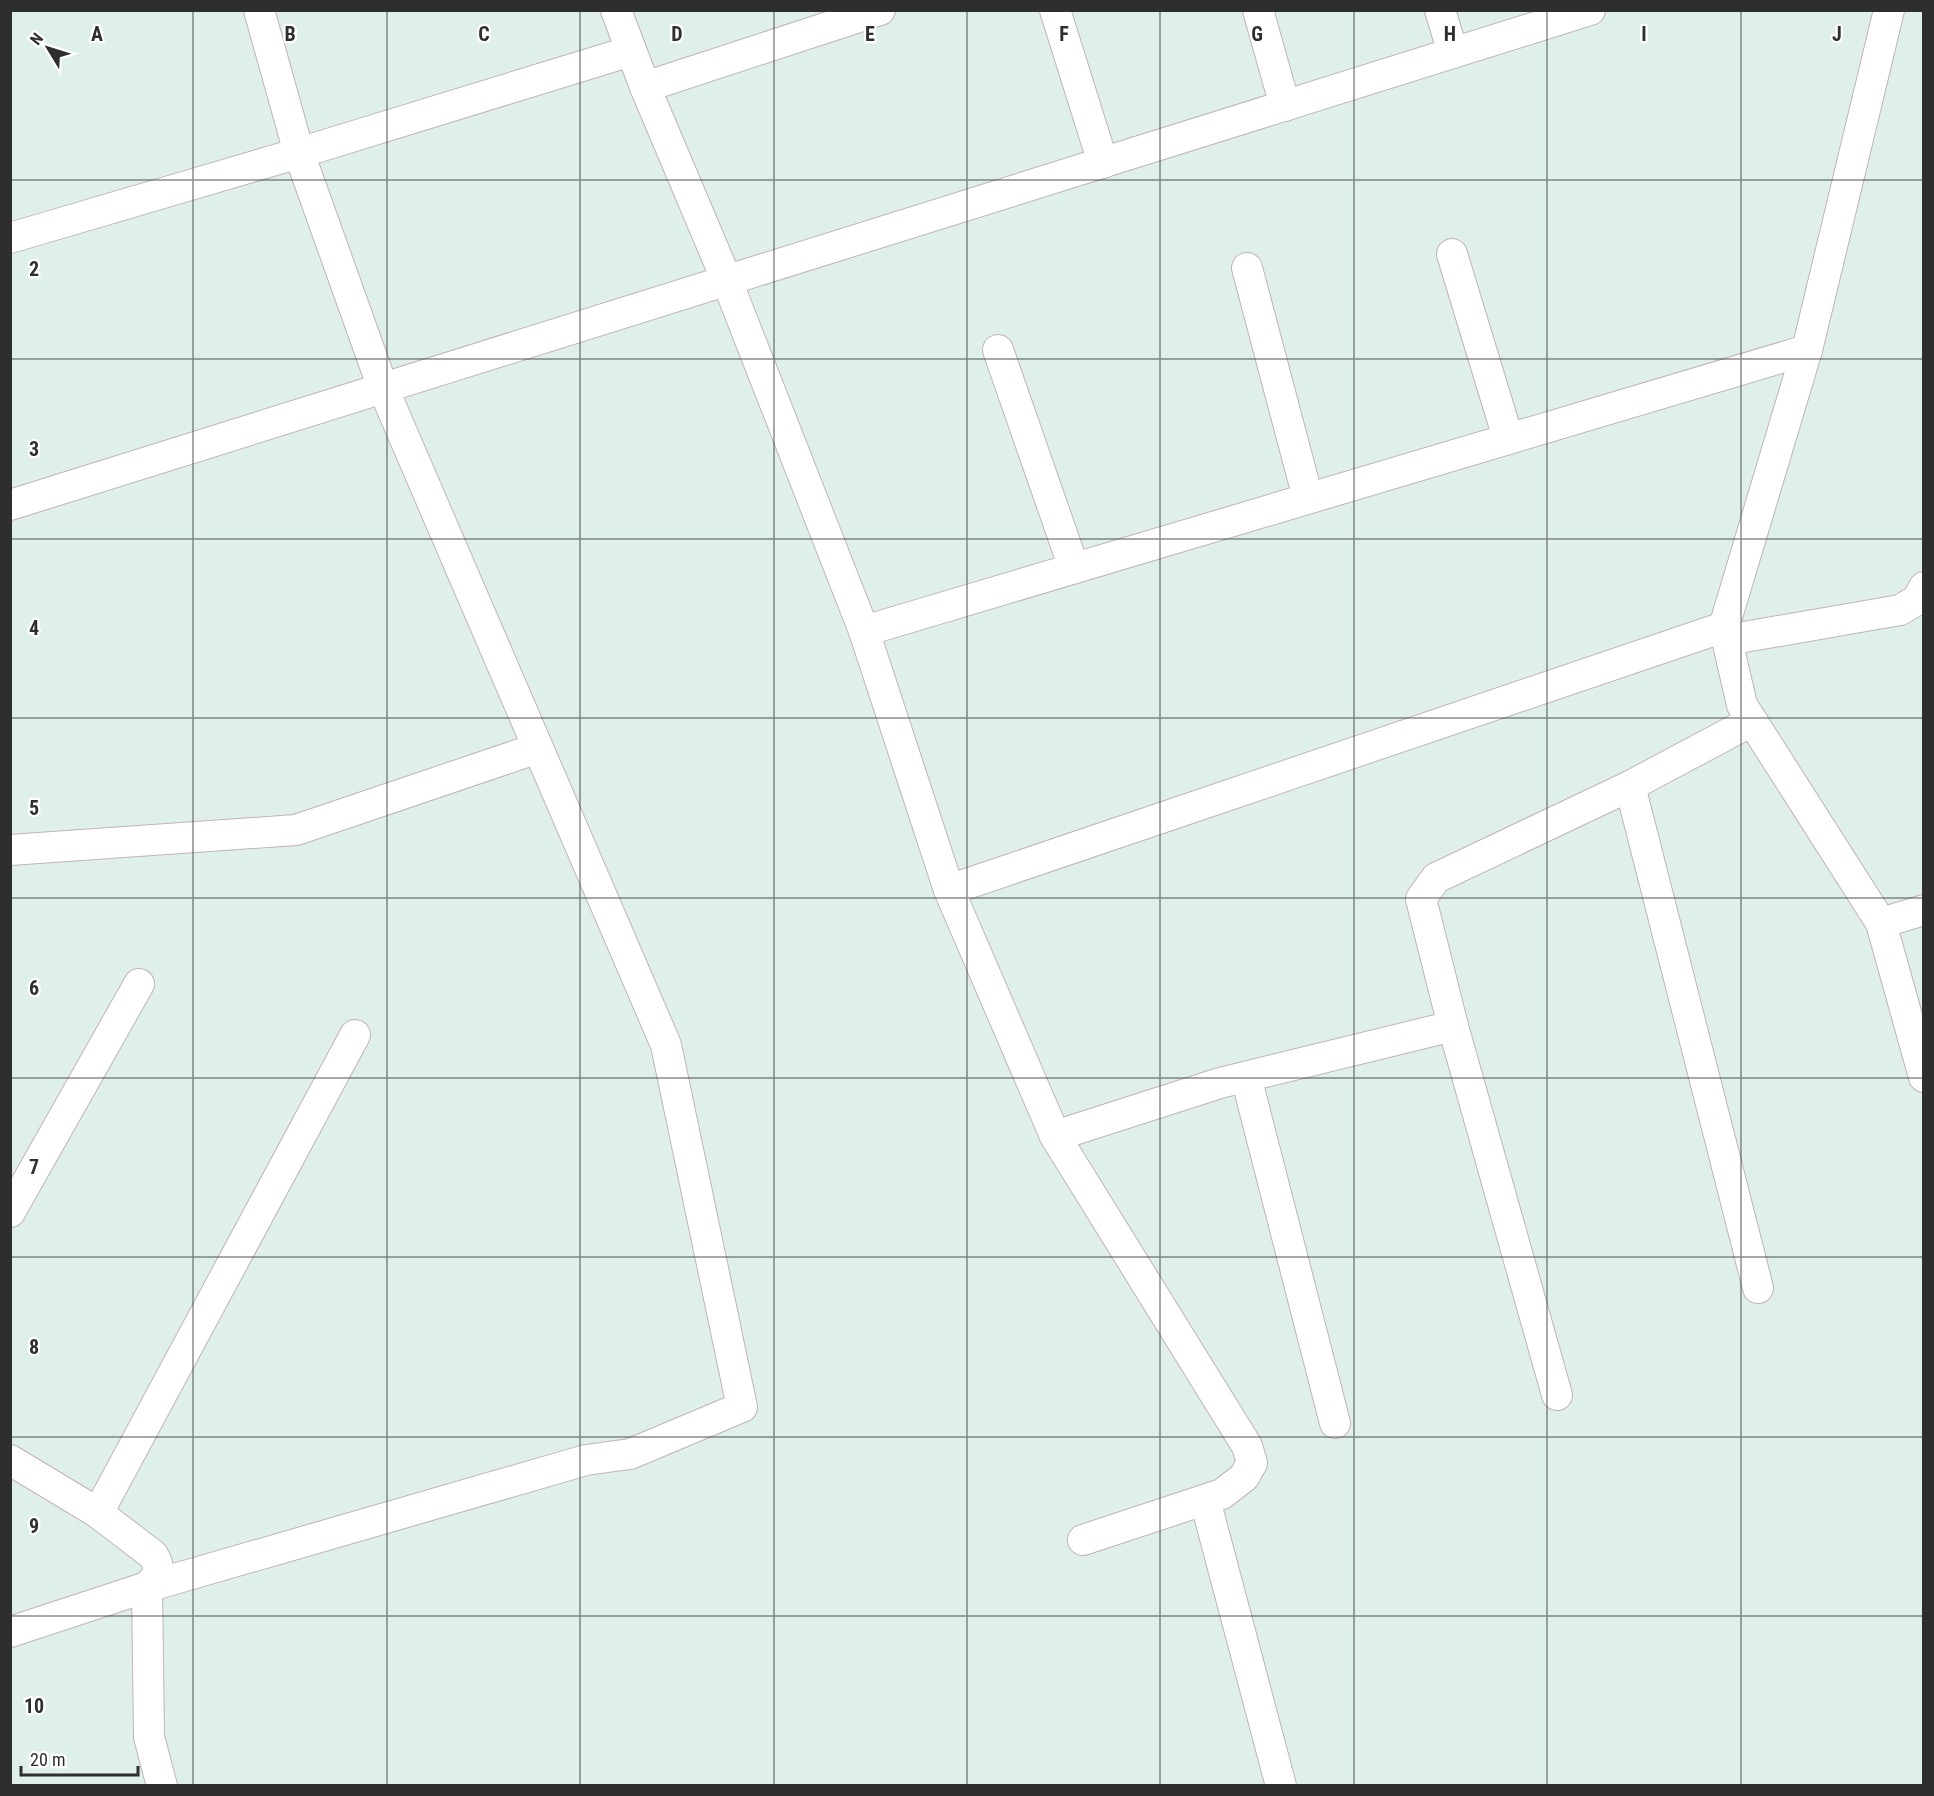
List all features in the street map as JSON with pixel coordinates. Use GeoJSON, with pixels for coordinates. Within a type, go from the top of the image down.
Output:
{"type":"FeatureCollection","features":[{"type":"Feature","properties":{"kind":"street"},"geometry":{"type":"LineString","coordinates":[[10,1632],[147,1587],[586,1460],[630,1454],[742,1407],[666,1045],[383,388],[299,153],[259,10]]}},
{"type":"Feature","properties":{"kind":"street"},"geometry":{"type":"LineString","coordinates":[[616,10],[645,87],[727,281],[864,631],[949,890],[1055,1136],[1247,1446],[1252,1463],[1244,1477],[1222,1494],[1083,1540]]}},
{"type":"Feature","properties":{"kind":"street"},"geometry":{"type":"LineString","coordinates":[[645,87],[880,10]]}},
{"type":"Feature","properties":{"kind":"street"},"geometry":{"type":"LineString","coordinates":[[1055,10],[1103,163]]}},
{"type":"Feature","properties":{"kind":"street"},"geometry":{"type":"LineString","coordinates":[[1258,10],[1285,106]]}},
{"type":"Feature","properties":{"kind":"street"},"geometry":{"type":"LineString","coordinates":[[1440,10],[1453,53]]}},
{"type":"Feature","properties":{"kind":"street"},"geometry":{"type":"LineString","coordinates":[[10,505],[1590,10]]}},
{"type":"Feature","properties":{"kind":"street"},"geometry":{"type":"LineString","coordinates":[[1889,10],[1807,350],[1725,634],[1742,705],[1881,923],[1923,1077]]}},
{"type":"Feature","properties":{"kind":"street"},"geometry":{"type":"LineString","coordinates":[[10,238],[299,153],[631,51]]}},
{"type":"Feature","properties":{"kind":"street"},"geometry":{"type":"LineString","coordinates":[[1452,254],[1508,438]]}},
{"type":"Feature","properties":{"kind":"street"},"geometry":{"type":"LineString","coordinates":[[1247,268],[1308,498]]}},
{"type":"Feature","properties":{"kind":"street"},"geometry":{"type":"LineString","coordinates":[[998,350],[1074,568]]}},
{"type":"Feature","properties":{"kind":"street"},"geometry":{"type":"LineString","coordinates":[[864,631],[1807,350]]}},
{"type":"Feature","properties":{"kind":"street"},"geometry":{"type":"LineString","coordinates":[[949,890],[1725,634],[1900,610],[1917,600],[1923,587]]}},
{"type":"Feature","properties":{"kind":"street"},"geometry":{"type":"LineString","coordinates":[[1557,1395],[1453,1026],[1421,899],[1436,878],[1630,786],[1752,721]]}},
{"type":"Feature","properties":{"kind":"street"},"geometry":{"type":"LineString","coordinates":[[10,850],[296,830],[538,748]]}},
{"type":"Feature","properties":{"kind":"street"},"geometry":{"type":"LineString","coordinates":[[1630,786],[1758,1288]]}},
{"type":"Feature","properties":{"kind":"street"},"geometry":{"type":"LineString","coordinates":[[1881,923],[1923,910]]}},
{"type":"Feature","properties":{"kind":"street"},"geometry":{"type":"LineString","coordinates":[[10,1212],[139,984]]}},
{"type":"Feature","properties":{"kind":"street"},"geometry":{"type":"LineString","coordinates":[[1055,1136],[1220,1083],[1453,1026]]}},
{"type":"Feature","properties":{"kind":"street"},"geometry":{"type":"LineString","coordinates":[[98,1513],[355,1035]]}},
{"type":"Feature","properties":{"kind":"street"},"geometry":{"type":"LineString","coordinates":[[1246,1077],[1335,1423]]}},
{"type":"Feature","properties":{"kind":"street"},"geometry":{"type":"LineString","coordinates":[[10,1460],[98,1513],[153,1555],[159,1564],[157,1576],[147,1587],[149,1737],[162,1785]]}},
{"type":"Feature","properties":{"kind":"street"},"geometry":{"type":"LineString","coordinates":[[1205,1500],[1281,1785]]}}]}
